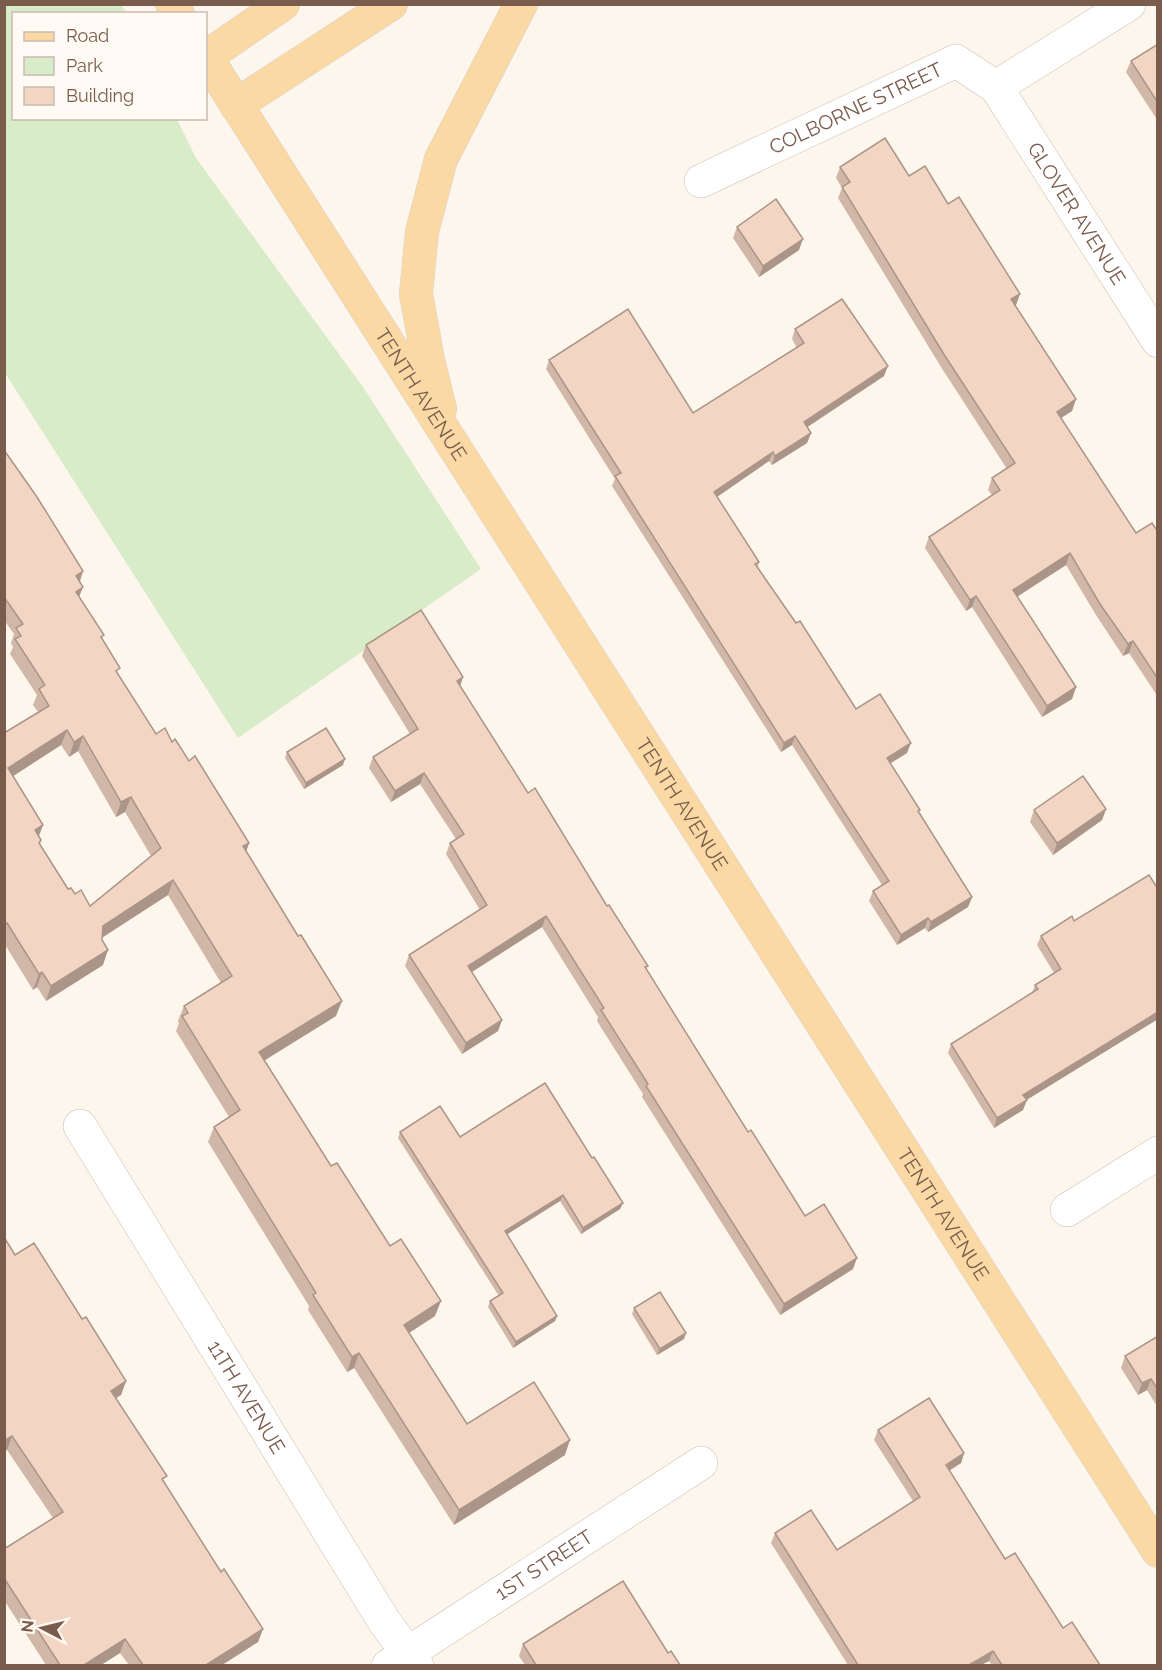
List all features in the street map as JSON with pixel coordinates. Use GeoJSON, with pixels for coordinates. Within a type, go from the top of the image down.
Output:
{"type":"FeatureCollection","features":[{"type":"Feature","properties":{"kind":"main road"},"geometry":{"type":"LineString","coordinates":[[207,56],[283,4]]}},
{"type":"Feature","properties":{"kind":"main road"},"geometry":{"type":"LineString","coordinates":[[236,105],[391,4]]}},
{"type":"Feature","properties":{"kind":"main road"},"geometry":{"type":"LineString","coordinates":[[447,437],[428,360],[416,294],[422,232],[441,159],[521,4]]}},
{"type":"Feature","properties":{"kind":"main road","name":"TENTH AVENUE"},"geometry":{"type":"LineString","coordinates":[[207,59],[1158,1551]]}},
{"type":"Feature","properties":{"kind":"street"},"geometry":{"type":"LineString","coordinates":[[996,87],[1129,4]]}},
{"type":"Feature","properties":{"kind":"street","name":"COLBORNE STREET"},"geometry":{"type":"LineString","coordinates":[[701,181],[956,61],[996,87]]}},
{"type":"Feature","properties":{"kind":"street","name":"GLOVER AVENUE"},"geometry":{"type":"LineString","coordinates":[[996,87],[1158,341]]}},
{"type":"Feature","properties":{"kind":"street","name":"11TH AVENUE"},"geometry":{"type":"LineString","coordinates":[[80,1126],[384,1621],[404,1661]]}},
{"type":"Feature","properties":{"kind":"street"},"geometry":{"type":"LineString","coordinates":[[1067,1210],[1158,1153]]}},
{"type":"Feature","properties":{"kind":"street","name":"1ST STREET"},"geometry":{"type":"LineString","coordinates":[[404,1661],[701,1463]]}},
{"type":"Feature","properties":{"kind":"green space"},"geometry":{"type":"Polygon","coordinates":[[[5,5],[121,5],[126,12],[12,12],[12,120],[177,120],[196,158],[363,387],[481,569],[238,738],[5,373],[5,5]]]}},
{"type":"Feature","properties":{"kind":"building"},"geometry":{"type":"Polygon","coordinates":[[[1158,44],[1158,103],[1131,61],[1158,44]]]}},
{"type":"Feature","properties":{"kind":"building"},"geometry":{"type":"Polygon","coordinates":[[[885,138],[909,176],[925,166],[948,204],[959,197],[1020,294],[1011,299],[1076,399],[1057,412],[1136,533],[1152,523],[1158,532],[1158,679],[1133,641],[1128,644],[1100,604],[1070,553],[1013,590],[1076,687],[1047,706],[976,596],[970,600],[929,537],[1000,490],[992,478],[1015,463],[945,356],[842,187],[850,182],[840,167],[885,138]]]}},
{"type":"Feature","properties":{"kind":"building"},"geometry":{"type":"Polygon","coordinates":[[[776,199],[803,239],[763,266],[737,227],[776,199]]]}},
{"type":"Feature","properties":{"kind":"building"},"geometry":{"type":"Polygon","coordinates":[[[842,299],[888,366],[804,422],[811,433],[775,456],[773,452],[714,492],[759,562],[755,564],[796,623],[800,621],[856,709],[880,694],[911,743],[887,758],[972,897],[931,922],[928,918],[901,935],[873,891],[889,881],[795,736],[784,743],[615,476],[621,473],[549,360],[628,309],[693,413],[804,343],[795,329],[842,299]]]}},
{"type":"Feature","properties":{"kind":"building"},"geometry":{"type":"Polygon","coordinates":[[[4,450],[37,497],[83,571],[76,576],[83,587],[76,592],[104,635],[101,637],[120,668],[116,671],[156,734],[165,728],[172,742],[175,739],[189,761],[195,756],[249,843],[243,846],[298,936],[301,935],[342,1001],[259,1052],[331,1166],[337,1163],[390,1246],[401,1239],[441,1301],[404,1325],[467,1424],[534,1382],[570,1440],[459,1510],[359,1353],[352,1357],[313,1295],[316,1293],[214,1127],[240,1110],[182,1016],[188,1013],[184,1006],[232,976],[173,880],[103,926],[102,940],[108,950],[51,986],[42,972],[39,974],[7,923],[4,924],[4,733],[49,706],[39,689],[45,685],[15,639],[21,636],[16,628],[23,624],[4,597],[4,450]],[[67,730],[8,768],[43,825],[35,830],[41,840],[39,843],[68,889],[71,888],[75,894],[81,890],[90,906],[161,848],[131,797],[121,802],[83,736],[74,742],[67,730]]]}},
{"type":"Feature","properties":{"kind":"building"},"geometry":{"type":"Polygon","coordinates":[[[421,610],[463,677],[457,681],[528,793],[535,788],[607,906],[609,905],[648,966],[645,967],[748,1132],[751,1130],[805,1216],[824,1204],[857,1258],[784,1304],[646,1086],[648,1084],[601,1010],[604,1008],[546,916],[468,966],[502,1020],[466,1043],[409,955],[487,905],[450,843],[464,834],[424,773],[395,791],[373,757],[418,729],[366,645],[421,610]]]}},
{"type":"Feature","properties":{"kind":"building"},"geometry":{"type":"Polygon","coordinates":[[[326,728],[345,759],[306,783],[287,752],[326,728]]]}},
{"type":"Feature","properties":{"kind":"building"},"geometry":{"type":"Polygon","coordinates":[[[1083,776],[1106,809],[1057,843],[1034,810],[1083,776]]]}},
{"type":"Feature","properties":{"kind":"building"},"geometry":{"type":"Polygon","coordinates":[[[1149,875],[1158,889],[1158,1012],[1023,1095],[1027,1100],[997,1118],[951,1044],[1038,989],[1035,985],[1061,969],[1041,936],[1072,916],[1074,921],[1149,875]]]}},
{"type":"Feature","properties":{"kind":"building"},"geometry":{"type":"Polygon","coordinates":[[[545,1083],[623,1203],[583,1228],[563,1195],[505,1231],[557,1316],[516,1342],[490,1301],[503,1293],[400,1132],[440,1106],[460,1137],[545,1083]]]}},
{"type":"Feature","properties":{"kind":"building"},"geometry":{"type":"Polygon","coordinates":[[[4,1237],[15,1255],[34,1243],[82,1319],[86,1317],[126,1381],[111,1391],[167,1476],[162,1479],[221,1572],[224,1569],[263,1629],[206,1665],[143,1665],[125,1639],[84,1665],[60,1665],[4,1578],[4,1549],[63,1512],[12,1436],[4,1441],[4,1237]]]}},
{"type":"Feature","properties":{"kind":"building"},"geometry":{"type":"Polygon","coordinates":[[[660,1292],[686,1333],[660,1349],[634,1308],[660,1292]]]}},
{"type":"Feature","properties":{"kind":"building"},"geometry":{"type":"Polygon","coordinates":[[[1158,1336],[1158,1390],[1151,1379],[1142,1383],[1125,1356],[1158,1336]]]}},
{"type":"Feature","properties":{"kind":"building"},"geometry":{"type":"Polygon","coordinates":[[[929,1398],[964,1453],[946,1465],[1005,1559],[1015,1553],[1063,1628],[1072,1622],[1100,1665],[1002,1665],[993,1651],[969,1665],[858,1665],[775,1533],[811,1510],[837,1550],[920,1497],[878,1430],[929,1398]]]}},
{"type":"Feature","properties":{"kind":"building"},"geometry":{"type":"Polygon","coordinates":[[[623,1581],[668,1653],[671,1651],[680,1665],[536,1665],[523,1644],[623,1581]]]}}]}
